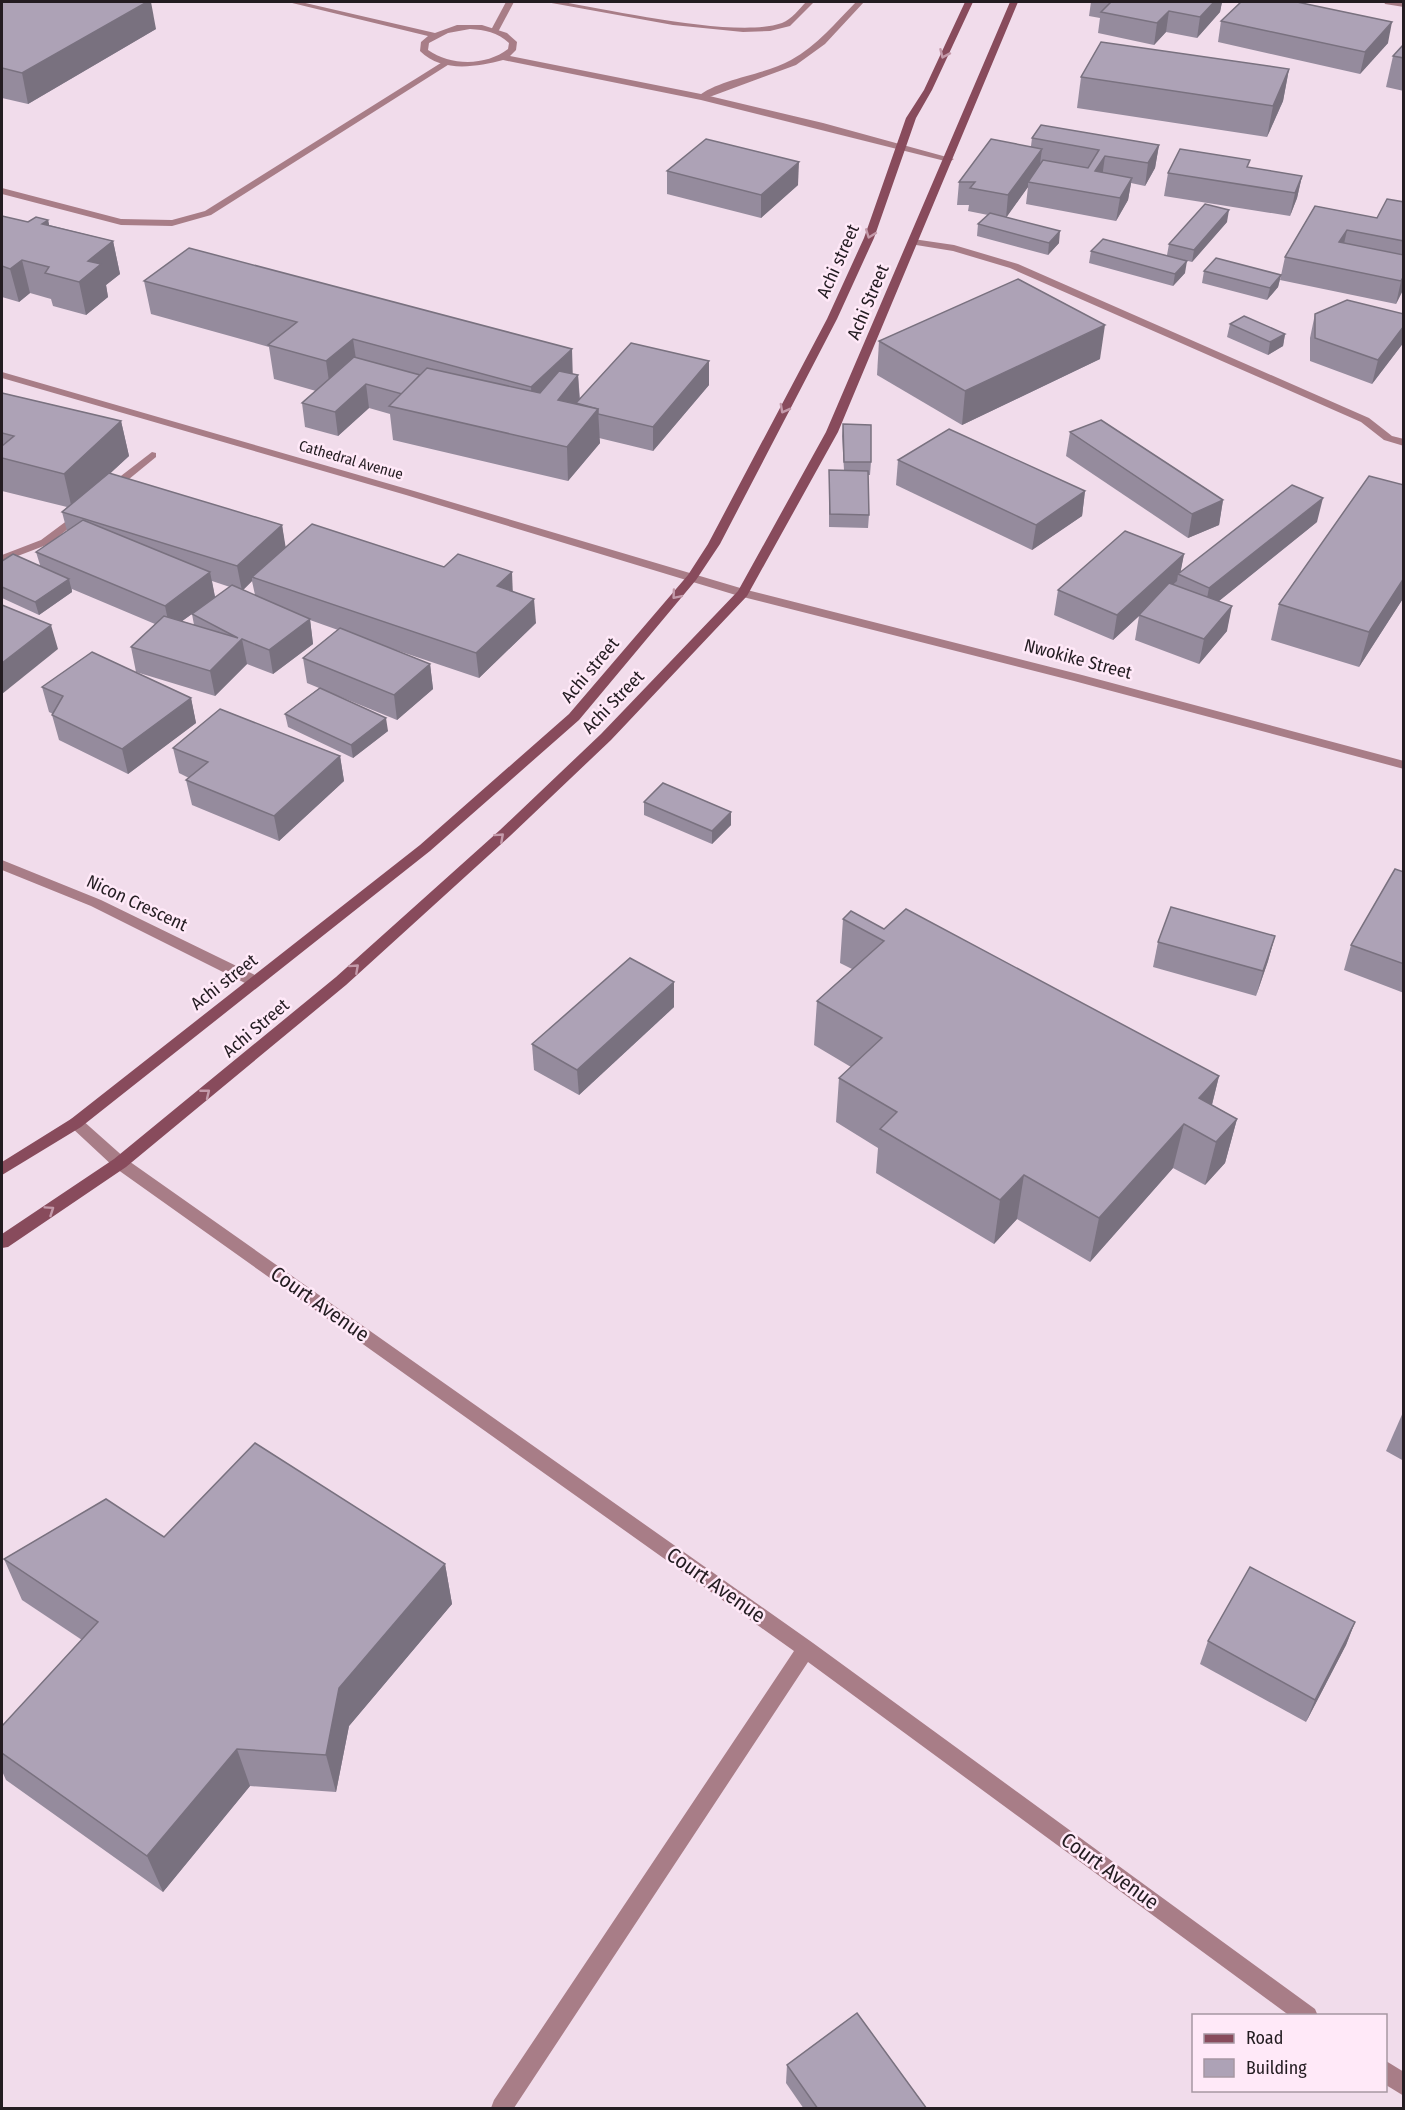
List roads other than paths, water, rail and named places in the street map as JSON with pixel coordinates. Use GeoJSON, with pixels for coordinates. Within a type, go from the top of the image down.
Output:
{"type":"FeatureCollection","features":[{"type":"Feature","properties":{"kind":"street"},"geometry":{"type":"LineString","coordinates":[[292,2],[434,34]]}},
{"type":"Feature","properties":{"kind":"street"},"geometry":{"type":"LineString","coordinates":[[495,30],[510,2]]}},
{"type":"Feature","properties":{"kind":"street"},"geometry":{"type":"LineString","coordinates":[[550,2],[711,28],[749,30],[786,25],[810,2]]}},
{"type":"Feature","properties":{"kind":"street"},"geometry":{"type":"LineString","coordinates":[[701,97],[793,63],[822,42],[860,2]]}},
{"type":"Feature","properties":{"kind":"street","name":"Achi street"},"geometry":{"type":"LineString","coordinates":[[2,1169],[76,1123],[425,848],[574,717],[692,577],[714,544],[832,319],[869,238],[911,117],[928,90],[969,2]]}},
{"type":"Feature","properties":{"kind":"street","name":"Achi Street"},"geometry":{"type":"LineString","coordinates":[[2,1242],[120,1163],[341,981],[505,833],[606,736],[743,592],[832,432],[1014,2]]}},
{"type":"Feature","properties":{"kind":"street"},"geometry":{"type":"LineString","coordinates":[[1388,2],[1404,5]]}},
{"type":"Feature","properties":{"kind":"street"},"geometry":{"type":"LineString","coordinates":[[474,27],[495,30],[507,35],[513,42],[512,50],[503,57],[487,62],[467,65],[447,63],[432,58],[424,51],[425,42],[434,34],[452,29],[474,27]]}},
{"type":"Feature","properties":{"kind":"street"},"geometry":{"type":"LineString","coordinates":[[503,57],[701,97],[949,159]]}},
{"type":"Feature","properties":{"kind":"street"},"geometry":{"type":"LineString","coordinates":[[2,191],[121,222],[172,223],[208,213],[447,63]]}},
{"type":"Feature","properties":{"kind":"street"},"geometry":{"type":"LineString","coordinates":[[913,242],[954,248],[1014,266],[1365,420],[1388,438],[1404,443]]}},
{"type":"Feature","properties":{"kind":"street","name":"Cathedral Avenue"},"geometry":{"type":"LineString","coordinates":[[2,375],[743,592]]}},
{"type":"Feature","properties":{"kind":"street"},"geometry":{"type":"LineString","coordinates":[[2,559],[45,542],[152,455]]}},
{"type":"Feature","properties":{"kind":"street","name":"Nwokike Street"},"geometry":{"type":"LineString","coordinates":[[743,592],[1404,765]]}},
{"type":"Feature","properties":{"kind":"street","name":"Nicon Crescent"},"geometry":{"type":"LineString","coordinates":[[2,865],[96,903],[254,981]]}},
{"type":"Feature","properties":{"kind":"street","name":"Court Avenue"},"geometry":{"type":"LineString","coordinates":[[76,1123],[120,1163],[806,1648],[1305,2014]]}},
{"type":"Feature","properties":{"kind":"street"},"geometry":{"type":"LineString","coordinates":[[502,2109],[806,1648]]}},
{"type":"Feature","properties":{"kind":"street"},"geometry":{"type":"LineString","coordinates":[[1387,2073],[1404,2085]]}}]}
